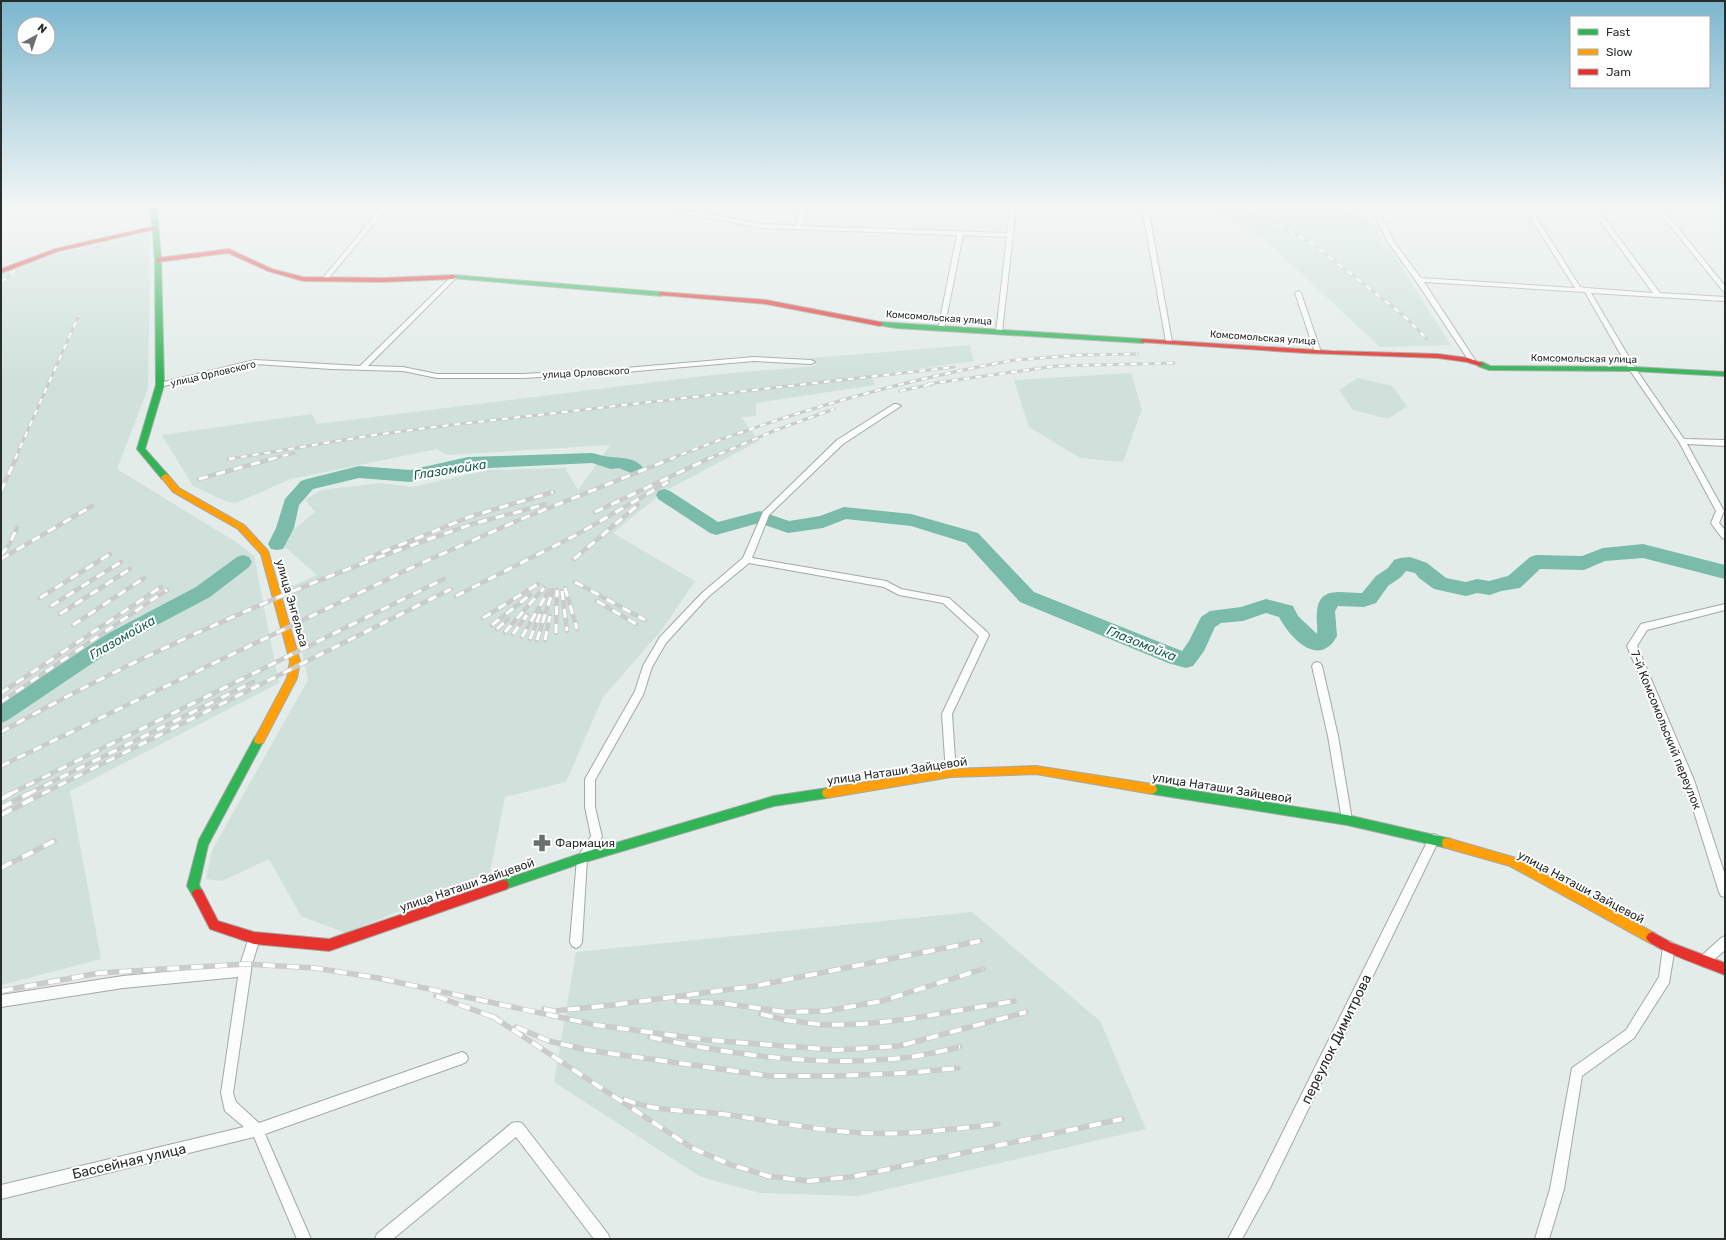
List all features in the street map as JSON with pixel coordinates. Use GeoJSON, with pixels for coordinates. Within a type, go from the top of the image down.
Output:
{"type":"FeatureCollection","features":[{"type":"Feature","properties":{"kind":"street"},"geometry":{"type":"LineString","coordinates":[[1,271],[12,265]]}},
{"type":"Feature","properties":{"kind":"street","name":"улица Энгельса"},"geometry":{"type":"LineString","coordinates":[[158,265],[160,385],[141,449],[176,490],[242,527],[265,553],[276,600],[294,655],[295,668],[292,678],[203,844],[193,886],[214,925],[254,938]]}},
{"type":"Feature","properties":{"kind":"street","name":"Комсомольская улица"},"geometry":{"type":"LineString","coordinates":[[261,265],[287,276],[303,279],[383,280],[454,277],[766,302],[896,326],[1318,352],[1442,357],[1471,360],[1489,368],[1633,369],[1725,374]]}},
{"type":"Feature","properties":{"kind":"street"},"geometry":{"type":"LineString","coordinates":[[324,280],[337,265]]}},
{"type":"Feature","properties":{"kind":"street"},"geometry":{"type":"LineString","coordinates":[[941,329],[954,265]]}},
{"type":"Feature","properties":{"kind":"street"},"geometry":{"type":"LineString","coordinates":[[999,332],[1006,265]]}},
{"type":"Feature","properties":{"kind":"street"},"geometry":{"type":"LineString","coordinates":[[1155,265],[1169,342]]}},
{"type":"Feature","properties":{"kind":"street"},"geometry":{"type":"LineString","coordinates":[[1408,265],[1471,360]]}},
{"type":"Feature","properties":{"kind":"street"},"geometry":{"type":"LineString","coordinates":[[1564,265],[1578,288],[1586,291],[1633,369],[1682,441],[1720,511],[1715,523],[1725,536]]}},
{"type":"Feature","properties":{"kind":"street"},"geometry":{"type":"LineString","coordinates":[[1636,265],[1658,295]]}},
{"type":"Feature","properties":{"kind":"street"},"geometry":{"type":"LineString","coordinates":[[1705,265],[1725,290]]}},
{"type":"Feature","properties":{"kind":"street"},"geometry":{"type":"LineString","coordinates":[[362,368],[454,277]]}},
{"type":"Feature","properties":{"kind":"street"},"geometry":{"type":"LineString","coordinates":[[1419,280],[1725,299]]}},
{"type":"Feature","properties":{"kind":"street"},"geometry":{"type":"LineString","coordinates":[[1298,293],[1318,352]]}},
{"type":"Feature","properties":{"kind":"street","name":"улица Орловского"},"geometry":{"type":"LineString","coordinates":[[160,385],[255,362],[403,369],[437,376],[523,376],[613,371],[754,359],[811,362]]}},
{"type":"Feature","properties":{"kind":"street"},"geometry":{"type":"LineString","coordinates":[[576,942],[582,858],[597,837],[590,807],[590,779],[640,692],[648,666],[663,640],[699,601],[747,560],[766,514],[840,442],[897,406]]}},
{"type":"Feature","properties":{"kind":"street"},"geometry":{"type":"LineString","coordinates":[[1682,441],[1725,443]]}},
{"type":"Feature","properties":{"kind":"street"},"geometry":{"type":"LineString","coordinates":[[747,560],[886,584],[898,592],[946,600],[984,636],[947,714],[951,773]]}},
{"type":"Feature","properties":{"kind":"street","name":"7-й Комсомольский переулок"},"geometry":{"type":"LineString","coordinates":[[1725,607],[1644,627],[1632,646],[1689,780],[1725,892]]}},
{"type":"Feature","properties":{"kind":"street"},"geometry":{"type":"LineString","coordinates":[[1317,666],[1333,736],[1347,820]]}},
{"type":"Feature","properties":{"kind":"street","name":"улица Наташи Зайцевой"},"geometry":{"type":"LineString","coordinates":[[254,938],[329,946],[582,858],[774,802],[951,773],[1036,770],[1347,820],[1434,839],[1512,862],[1669,947],[1725,969]]}},
{"type":"Feature","properties":{"kind":"street","name":"переулок Димитрова"},"geometry":{"type":"LineString","coordinates":[[1235,1239],[1265,1183],[1434,839]]}},
{"type":"Feature","properties":{"kind":"street"},"geometry":{"type":"LineString","coordinates":[[254,938],[245,971],[227,1093],[230,1106],[257,1130],[304,1239]]}},
{"type":"Feature","properties":{"kind":"street"},"geometry":{"type":"LineString","coordinates":[[1704,961],[1725,942]]}},
{"type":"Feature","properties":{"kind":"street"},"geometry":{"type":"LineString","coordinates":[[1542,1239],[1557,1189],[1576,1072],[1630,1034],[1665,979],[1669,947]]}},
{"type":"Feature","properties":{"kind":"street"},"geometry":{"type":"LineString","coordinates":[[1,1001],[66,989],[128,981],[245,971]]}},
{"type":"Feature","properties":{"kind":"street","name":"Бассейная улица"},"geometry":{"type":"LineString","coordinates":[[1,1192],[257,1130],[462,1058]]}},
{"type":"Feature","properties":{"kind":"street"},"geometry":{"type":"LineString","coordinates":[[382,1239],[517,1128],[603,1239]]}},
{"type":"Feature","properties":{"kind":"shaded area"},"geometry":{"type":"Polygon","coordinates":[[[17,265],[150,265],[148,388],[117,469],[236,542],[254,556],[279,683],[70,791],[101,959],[1,985],[1,274],[17,265]]]}},
{"type":"Feature","properties":{"kind":"shaded area"},"geometry":{"type":"Polygon","coordinates":[[[1292,265],[1400,265],[1451,345],[1380,347],[1292,265]]]}},
{"type":"Feature","properties":{"kind":"shaded area"},"geometry":{"type":"Polygon","coordinates":[[[970,345],[974,361],[871,375],[875,385],[756,403],[756,416],[741,417],[759,441],[663,492],[613,533],[695,581],[661,631],[603,697],[566,782],[505,797],[490,873],[346,933],[301,916],[269,859],[222,881],[206,879],[212,850],[308,680],[288,588],[317,575],[279,542],[315,512],[305,500],[321,490],[380,483],[412,487],[488,470],[565,468],[578,490],[610,445],[447,455],[437,449],[291,479],[236,503],[228,502],[193,486],[162,435],[312,414],[317,424],[720,374],[816,366],[811,358],[970,345]]]}},
{"type":"Feature","properties":{"kind":"shaded area"},"geometry":{"type":"Polygon","coordinates":[[[1131,373],[1142,409],[1123,462],[1080,458],[1029,427],[1014,380],[1131,373]]]}},
{"type":"Feature","properties":{"kind":"shaded area"},"geometry":{"type":"Polygon","coordinates":[[[1358,378],[1392,386],[1407,406],[1388,419],[1353,410],[1339,390],[1358,378]]]}},
{"type":"Feature","properties":{"kind":"shaded area"},"geometry":{"type":"Polygon","coordinates":[[[972,912],[1100,1021],[1146,1129],[858,1196],[760,1193],[701,1177],[554,1082],[576,952],[972,912]]]}},
{"type":"Feature","properties":{"kind":"waterway","name":"Глазомойка"},"geometry":{"type":"LineString","coordinates":[[277,544],[285,528],[291,503],[307,485],[359,472],[410,476],[468,463],[592,458],[611,463],[621,462],[636,469]]}},
{"type":"Feature","properties":{"kind":"waterway","name":"Глазомойка"},"geometry":{"type":"LineString","coordinates":[[664,495],[716,529],[760,517],[788,527],[823,522],[844,513],[911,520],[972,538],[1027,597],[1149,645],[1175,657],[1186,660],[1197,646],[1208,622],[1217,616],[1243,614],[1259,607],[1266,606],[1286,611],[1291,621],[1312,642],[1320,643],[1327,636],[1326,611],[1328,604],[1332,600],[1364,600],[1369,598],[1382,581],[1394,572],[1400,565],[1410,564],[1421,568],[1425,573],[1441,584],[1466,589],[1477,586],[1490,588],[1499,584],[1513,583],[1536,562],[1584,563],[1603,555],[1643,551],[1725,572]]}},
{"type":"Feature","properties":{"kind":"waterway","name":"Глазомойка"},"geometry":{"type":"LineString","coordinates":[[1,714],[114,639],[203,592],[243,562]]}},
{"type":"Feature","properties":{"kind":"railway"},"geometry":{"type":"LineString","coordinates":[[1339,265],[1403,315],[1427,339]]}},
{"type":"Feature","properties":{"kind":"railway"},"geometry":{"type":"LineString","coordinates":[[1,282],[17,269]]}},
{"type":"Feature","properties":{"kind":"railway"},"geometry":{"type":"LineString","coordinates":[[15,459],[79,315]]}},
{"type":"Feature","properties":{"kind":"railway"},"geometry":{"type":"LineString","coordinates":[[1016,360],[1079,355],[1137,354]]}},
{"type":"Feature","properties":{"kind":"railway"},"geometry":{"type":"LineString","coordinates":[[670,459],[756,427],[843,400],[931,377],[1020,359]]}},
{"type":"Feature","properties":{"kind":"railway"},"geometry":{"type":"LineString","coordinates":[[928,384],[1056,366],[1174,363]]}},
{"type":"Feature","properties":{"kind":"railway"},"geometry":{"type":"LineString","coordinates":[[234,458],[229,459],[374,435],[442,426],[954,367]]}},
{"type":"Feature","properties":{"kind":"railway"},"geometry":{"type":"LineString","coordinates":[[900,391],[933,384]]}},
{"type":"Feature","properties":{"kind":"railway"},"geometry":{"type":"LineString","coordinates":[[708,459],[776,430],[834,409]]}},
{"type":"Feature","properties":{"kind":"railway"},"geometry":{"type":"LineString","coordinates":[[271,459],[294,453]]}},
{"type":"Feature","properties":{"kind":"railway"},"geometry":{"type":"LineString","coordinates":[[1,491],[16,458]]}},
{"type":"Feature","properties":{"kind":"railway"},"geometry":{"type":"LineString","coordinates":[[199,479],[275,458]]}},
{"type":"Feature","properties":{"kind":"railway"},"geometry":{"type":"LineString","coordinates":[[1,766],[415,566],[519,520],[673,458]]}},
{"type":"Feature","properties":{"kind":"railway"},"geometry":{"type":"LineString","coordinates":[[595,512],[710,458]]}},
{"type":"Feature","properties":{"kind":"railway"},"geometry":{"type":"LineString","coordinates":[[456,596],[576,535],[668,482]]}},
{"type":"Feature","properties":{"kind":"railway"},"geometry":{"type":"LineString","coordinates":[[365,559],[472,516],[553,492]]}},
{"type":"Feature","properties":{"kind":"railway"},"geometry":{"type":"LineString","coordinates":[[1,732],[170,645],[286,594],[345,570],[464,527],[545,504]]}},
{"type":"Feature","properties":{"kind":"railway"},"geometry":{"type":"LineString","coordinates":[[574,559],[638,505]]}},
{"type":"Feature","properties":{"kind":"railway"},"geometry":{"type":"LineString","coordinates":[[1,559],[92,506]]}},
{"type":"Feature","properties":{"kind":"railway"},"geometry":{"type":"LineString","coordinates":[[1,555],[9,545],[17,528]]}},
{"type":"Feature","properties":{"kind":"railway"},"geometry":{"type":"LineString","coordinates":[[40,598],[110,554]]}},
{"type":"Feature","properties":{"kind":"railway"},"geometry":{"type":"LineString","coordinates":[[51,606],[121,562]]}},
{"type":"Feature","properties":{"kind":"railway"},"geometry":{"type":"LineString","coordinates":[[60,614],[130,569]]}},
{"type":"Feature","properties":{"kind":"railway"},"geometry":{"type":"LineString","coordinates":[[73,625],[144,578]]}},
{"type":"Feature","properties":{"kind":"railway"},"geometry":{"type":"LineString","coordinates":[[12,793],[444,579]]}},
{"type":"Feature","properties":{"kind":"railway"},"geometry":{"type":"LineString","coordinates":[[575,582],[645,620]]}},
{"type":"Feature","properties":{"kind":"railway"},"geometry":{"type":"LineString","coordinates":[[483,618],[538,584]]}},
{"type":"Feature","properties":{"kind":"railway"},"geometry":{"type":"LineString","coordinates":[[1,693],[161,587]]}},
{"type":"Feature","properties":{"kind":"railway"},"geometry":{"type":"LineString","coordinates":[[505,632],[544,588]]}},
{"type":"Feature","properties":{"kind":"railway"},"geometry":{"type":"LineString","coordinates":[[565,588],[577,629]]}},
{"type":"Feature","properties":{"kind":"railway"},"geometry":{"type":"LineString","coordinates":[[42,794],[451,589]]}},
{"type":"Feature","properties":{"kind":"railway"},"geometry":{"type":"LineString","coordinates":[[1,702],[167,590]]}},
{"type":"Feature","properties":{"kind":"railway"},"geometry":{"type":"LineString","coordinates":[[522,637],[549,590]]}},
{"type":"Feature","properties":{"kind":"railway"},"geometry":{"type":"LineString","coordinates":[[537,640],[553,590]]}},
{"type":"Feature","properties":{"kind":"railway"},"geometry":{"type":"LineString","coordinates":[[556,633],[557,590]]}},
{"type":"Feature","properties":{"kind":"railway"},"geometry":{"type":"LineString","coordinates":[[562,591],[567,631]]}},
{"type":"Feature","properties":{"kind":"railway"},"geometry":{"type":"LineString","coordinates":[[492,625],[530,595]]}},
{"type":"Feature","properties":{"kind":"railway"},"geometry":{"type":"LineString","coordinates":[[597,601],[636,624]]}},
{"type":"Feature","properties":{"kind":"railway"},"geometry":{"type":"LineString","coordinates":[[530,639],[541,612]]}},
{"type":"Feature","properties":{"kind":"railway"},"geometry":{"type":"LineString","coordinates":[[513,634],[527,615]]}},
{"type":"Feature","properties":{"kind":"railway"},"geometry":{"type":"LineString","coordinates":[[545,640],[550,616]]}},
{"type":"Feature","properties":{"kind":"railway"},"geometry":{"type":"LineString","coordinates":[[497,629],[508,619]]}},
{"type":"Feature","properties":{"kind":"railway"},"geometry":{"type":"LineString","coordinates":[[30,793],[253,682]]}},
{"type":"Feature","properties":{"kind":"railway"},"geometry":{"type":"LineString","coordinates":[[1,799],[12,793]]}},
{"type":"Feature","properties":{"kind":"railway"},"geometry":{"type":"LineString","coordinates":[[1,808],[30,793]]}},
{"type":"Feature","properties":{"kind":"railway"},"geometry":{"type":"LineString","coordinates":[[1,815],[44,793]]}},
{"type":"Feature","properties":{"kind":"railway"},"geometry":{"type":"LineString","coordinates":[[1,868],[54,841]]}},
{"type":"Feature","properties":{"kind":"railway"},"geometry":{"type":"LineString","coordinates":[[544,1009],[554,1011],[613,1005],[755,986],[980,941]]}},
{"type":"Feature","properties":{"kind":"railway"},"geometry":{"type":"LineString","coordinates":[[1,991],[99,973],[246,964],[315,968],[378,978],[596,1025],[708,1040],[836,1050],[899,1046],[1026,1012]]}},
{"type":"Feature","properties":{"kind":"railway"},"geometry":{"type":"LineString","coordinates":[[677,1001],[721,1003],[786,1012],[826,1011],[882,1001],[983,969]]}},
{"type":"Feature","properties":{"kind":"railway"},"geometry":{"type":"LineString","coordinates":[[436,996],[494,1017]]}},
{"type":"Feature","properties":{"kind":"railway"},"geometry":{"type":"LineString","coordinates":[[761,1014],[785,1020],[825,1025],[863,1024],[909,1019],[1014,1001]]}},
{"type":"Feature","properties":{"kind":"railway"},"geometry":{"type":"LineString","coordinates":[[494,1017],[692,1148],[729,1164],[768,1176],[808,1181],[851,1177],[1122,1119]]}},
{"type":"Feature","properties":{"kind":"railway"},"geometry":{"type":"LineString","coordinates":[[516,1027],[549,1041],[587,1050],[770,1076],[835,1076],[908,1073],[958,1068]]}},
{"type":"Feature","properties":{"kind":"railway"},"geometry":{"type":"LineString","coordinates":[[650,1037],[744,1054],[807,1060],[839,1061],[903,1058],[960,1047]]}},
{"type":"Feature","properties":{"kind":"railway"},"geometry":{"type":"LineString","coordinates":[[624,1099],[637,1104],[663,1109],[716,1113],[847,1132],[915,1132],[998,1124]]}},
{"type":"Feature","properties":{"kind":"traffic: fast"},"geometry":{"type":"LineString","coordinates":[[158,265],[160,385],[141,449],[165,477]]}},
{"type":"Feature","properties":{"kind":"traffic: fast"},"geometry":{"type":"LineString","coordinates":[[453,277],[661,294]]}},
{"type":"Feature","properties":{"kind":"traffic: fast"},"geometry":{"type":"LineString","coordinates":[[880,324],[1143,341]]}},
{"type":"Feature","properties":{"kind":"traffic: fast"},"geometry":{"type":"LineString","coordinates":[[1480,364],[1489,368],[1633,369],[1725,374]]}},
{"type":"Feature","properties":{"kind":"traffic: fast"},"geometry":{"type":"LineString","coordinates":[[198,894],[193,886],[203,844],[259,740]]}},
{"type":"Feature","properties":{"kind":"traffic: fast"},"geometry":{"type":"LineString","coordinates":[[1152,789],[1347,820],[1447,843]]}},
{"type":"Feature","properties":{"kind":"traffic: fast"},"geometry":{"type":"LineString","coordinates":[[503,885],[582,858],[774,801],[827,793]]}},
{"type":"Feature","properties":{"kind":"traffic: slow"},"geometry":{"type":"LineString","coordinates":[[165,477],[176,490],[241,527],[265,553],[295,661],[292,678],[259,740]]}},
{"type":"Feature","properties":{"kind":"traffic: slow"},"geometry":{"type":"LineString","coordinates":[[827,793],[951,773],[1036,770],[1152,789]]}},
{"type":"Feature","properties":{"kind":"traffic: slow"},"geometry":{"type":"LineString","coordinates":[[1447,843],[1512,862],[1652,938]]}},
{"type":"Feature","properties":{"kind":"traffic: jam"},"geometry":{"type":"LineString","coordinates":[[1,271],[16,265]]}},
{"type":"Feature","properties":{"kind":"traffic: jam"},"geometry":{"type":"LineString","coordinates":[[259,265],[270,270],[303,279],[383,280],[453,277]]}},
{"type":"Feature","properties":{"kind":"traffic: jam"},"geometry":{"type":"LineString","coordinates":[[661,294],[766,302],[880,324]]}},
{"type":"Feature","properties":{"kind":"traffic: jam"},"geometry":{"type":"LineString","coordinates":[[1143,341],[1332,353],[1438,356],[1468,360],[1480,364]]}},
{"type":"Feature","properties":{"kind":"traffic: jam"},"geometry":{"type":"LineString","coordinates":[[198,894],[214,925],[254,938],[329,945],[503,885]]}},
{"type":"Feature","properties":{"kind":"traffic: jam"},"geometry":{"type":"LineString","coordinates":[[1652,938],[1669,947],[1725,969]]}},
{"type":"Feature","properties":{"kind":"place","name":"Фармация"},"geometry":{"type":"Point","coordinates":[542,843]}}]}
